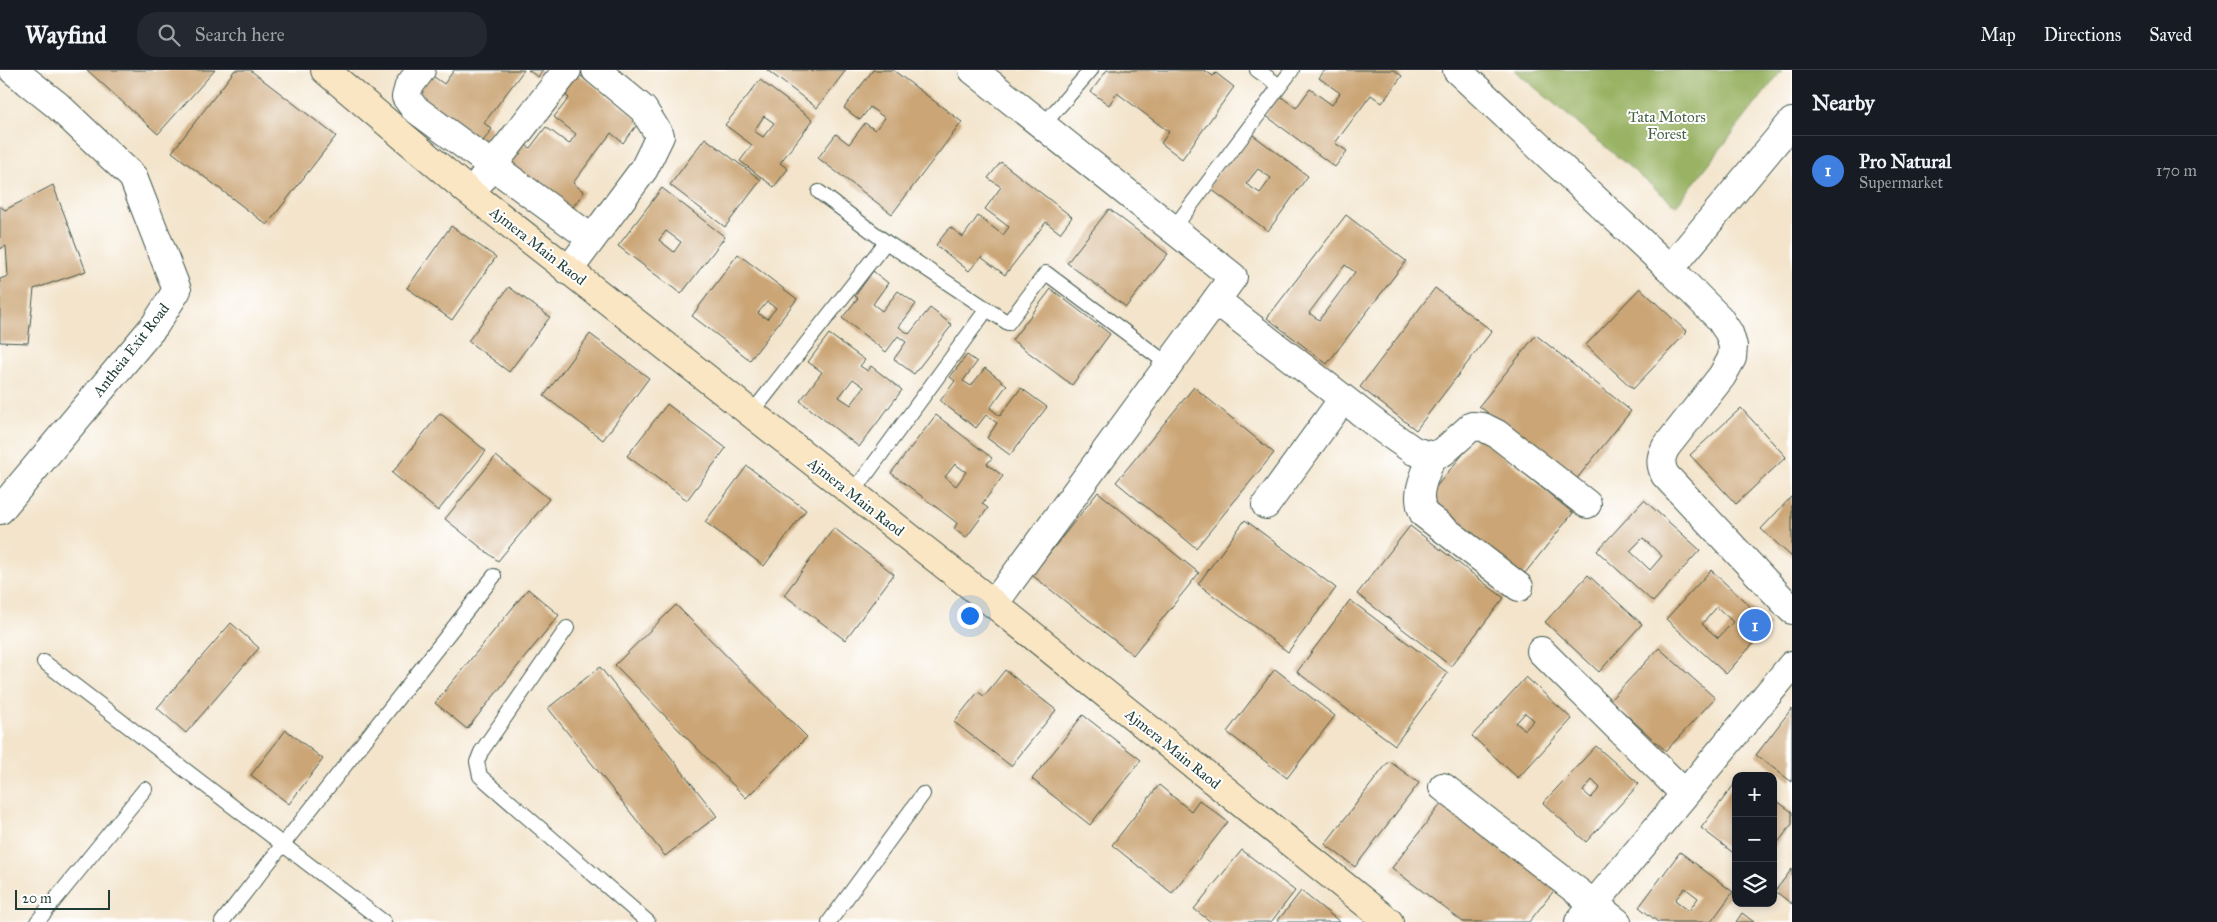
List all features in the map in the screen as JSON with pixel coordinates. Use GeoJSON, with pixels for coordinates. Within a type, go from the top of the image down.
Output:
{"type":"FeatureCollection","features":[{"type":"Feature","properties":{"kind":"street","name":"Antheia Exit Road"},"geometry":{"type":"LineString","coordinates":[[0,510],[155,325],[177,290],[133,177],[57,105],[13,70]]}},
{"type":"Feature","properties":{"kind":"street","name":"Ajmera Main Raod"},"geometry":{"type":"LineString","coordinates":[[325,70],[470,193],[994,604],[1388,922]]}},
{"type":"Feature","properties":{"kind":"street"},"geometry":{"type":"LineString","coordinates":[[422,70],[409,86],[406,97],[414,108],[592,239]]}},
{"type":"Feature","properties":{"kind":"street"},"geometry":{"type":"LineString","coordinates":[[470,193],[567,70]]}},
{"type":"Feature","properties":{"kind":"street"},"geometry":{"type":"LineString","coordinates":[[568,270],[644,169],[660,136],[643,109],[596,70]]}},
{"type":"Feature","properties":{"kind":"street"},"geometry":{"type":"LineString","coordinates":[[973,70],[1233,277],[994,604]]}},
{"type":"Feature","properties":{"kind":"street"},"geometry":{"type":"LineString","coordinates":[[1457,70],[1670,269],[1719,318],[1729,333],[1733,346],[1732,358],[1722,376],[1666,447],[1661,457],[1661,466],[1670,480],[1792,610]]}},
{"type":"Feature","properties":{"kind":"street"},"geometry":{"type":"LineString","coordinates":[[1670,269],[1792,122]]}},
{"type":"Feature","properties":{"kind":"street"},"geometry":{"type":"LineString","coordinates":[[1216,300],[1343,399],[1414,451],[1432,456],[1443,452],[1472,426],[1483,427],[1497,434],[1588,504]]}},
{"type":"Feature","properties":{"kind":"street"},"geometry":{"type":"LineString","coordinates":[[1266,505],[1343,399]]}},
{"type":"Feature","properties":{"kind":"street"},"geometry":{"type":"LineString","coordinates":[[1432,456],[1419,492],[1420,504],[1424,514],[1519,587]]}},
{"type":"Feature","properties":{"kind":"street"},"geometry":{"type":"LineString","coordinates":[[1541,651],[1685,794]]}},
{"type":"Feature","properties":{"kind":"street"},"geometry":{"type":"LineString","coordinates":[[1586,913],[1792,665]]}},
{"type":"Feature","properties":{"kind":"street"},"geometry":{"type":"LineString","coordinates":[[1443,786],[1586,913],[1617,922]]}},
{"type":"Feature","properties":{"kind":"lane"},"geometry":{"type":"LineString","coordinates":[[1043,125],[1091,70]]}},
{"type":"Feature","properties":{"kind":"lane"},"geometry":{"type":"LineString","coordinates":[[1257,70],[1280,86]]}},
{"type":"Feature","properties":{"kind":"lane"},"geometry":{"type":"LineString","coordinates":[[1173,229],[1292,70]]}},
{"type":"Feature","properties":{"kind":"lane"},"geometry":{"type":"LineString","coordinates":[[818,192],[886,242],[1008,323],[1046,272],[1169,366]]}},
{"type":"Feature","properties":{"kind":"lane"},"geometry":{"type":"LineString","coordinates":[[751,414],[886,242]]}},
{"type":"Feature","properties":{"kind":"lane"},"geometry":{"type":"LineString","coordinates":[[852,494],[987,309]]}},
{"type":"Feature","properties":{"kind":"lane"},"geometry":{"type":"LineString","coordinates":[[222,922],[494,576]]}},
{"type":"Feature","properties":{"kind":"lane"},"geometry":{"type":"LineString","coordinates":[[567,628],[481,752],[477,762],[480,776],[648,922]]}},
{"type":"Feature","properties":{"kind":"lane"},"geometry":{"type":"LineString","coordinates":[[44,662],[384,922]]}},
{"type":"Feature","properties":{"kind":"lane"},"geometry":{"type":"LineString","coordinates":[[37,922],[145,789]]}},
{"type":"Feature","properties":{"kind":"lane"},"geometry":{"type":"LineString","coordinates":[[829,922],[923,794]]}},
{"type":"Feature","properties":{"kind":"green space","name":"Tata Motors Forest"},"geometry":{"type":"Polygon","coordinates":[[[1514,70],[1782,70],[1676,206],[1514,70]]]}},
{"type":"Feature","properties":{"kind":"building"},"geometry":{"type":"Polygon","coordinates":[[[87,70],[215,70],[158,134],[87,70]]]}},
{"type":"Feature","properties":{"kind":"building"},"geometry":{"type":"Polygon","coordinates":[[[235,70],[250,70],[336,136],[267,225],[172,152],[235,70]]]}},
{"type":"Feature","properties":{"kind":"building"},"geometry":{"type":"Polygon","coordinates":[[[454,70],[524,70],[484,123],[492,129],[479,147],[413,97],[430,74],[444,84],[454,70]]]}},
{"type":"Feature","properties":{"kind":"building"},"geometry":{"type":"Polygon","coordinates":[[[528,70],[543,70],[538,77],[528,70]]]}},
{"type":"Feature","properties":{"kind":"building"},"geometry":{"type":"Polygon","coordinates":[[[573,70],[640,121],[623,143],[611,133],[573,183],[584,192],[570,211],[503,159],[518,140],[530,148],[546,127],[569,144],[576,134],[554,117],[569,98],[558,89],[573,70]]]}},
{"type":"Feature","properties":{"kind":"building"},"geometry":{"type":"Polygon","coordinates":[[[767,70],[810,70],[813,72],[814,70],[846,70],[817,108],[767,70]]]}},
{"type":"Feature","properties":{"kind":"building"},"geometry":{"type":"Polygon","coordinates":[[[873,70],[893,70],[962,122],[892,214],[818,158],[836,134],[849,144],[865,123],[875,130],[885,118],[870,107],[860,120],[844,108],[873,70]]]}},
{"type":"Feature","properties":{"kind":"building"},"geometry":{"type":"Polygon","coordinates":[[[1107,70],[1204,70],[1213,76],[1216,73],[1234,87],[1182,159],[1161,143],[1169,132],[1117,93],[1109,105],[1091,92],[1107,70]]]}},
{"type":"Feature","properties":{"kind":"building"},"geometry":{"type":"Polygon","coordinates":[[[1325,70],[1394,70],[1402,76],[1382,103],[1371,95],[1335,143],[1347,151],[1335,167],[1265,115],[1279,95],[1296,108],[1310,89],[1332,105],[1340,93],[1319,78],[1325,70]]]}},
{"type":"Feature","properties":{"kind":"building"},"geometry":{"type":"Polygon","coordinates":[[[760,80],[813,120],[780,163],[788,169],[774,187],[740,161],[752,145],[725,125],[760,80]],[[764,116],[754,131],[763,137],[774,123],[764,116]]]}},
{"type":"Feature","properties":{"kind":"building"},"geometry":{"type":"Polygon","coordinates":[[[1249,132],[1308,176],[1268,231],[1208,187],[1249,132]],[[1258,169],[1246,184],[1260,193],[1271,178],[1258,169]]]}},
{"type":"Feature","properties":{"kind":"building"},"geometry":{"type":"Polygon","coordinates":[[[705,138],[761,180],[725,227],[670,185],[705,138]]]}},
{"type":"Feature","properties":{"kind":"building"},"geometry":{"type":"Polygon","coordinates":[[[1001,162],[1072,217],[1060,233],[1046,222],[1005,275],[981,257],[969,271],[936,245],[950,227],[963,237],[978,216],[1003,235],[1009,227],[985,209],[1001,187],[988,178],[1001,162]]]}},
{"type":"Feature","properties":{"kind":"building"},"geometry":{"type":"Polygon","coordinates":[[[53,185],[86,271],[34,289],[28,343],[0,342],[0,279],[8,276],[6,246],[0,249],[0,206],[5,210],[53,185]]]}},
{"type":"Feature","properties":{"kind":"building"},"geometry":{"type":"Polygon","coordinates":[[[662,188],[725,237],[681,294],[618,246],[662,188]],[[666,231],[659,240],[674,252],[681,242],[666,231]]]}},
{"type":"Feature","properties":{"kind":"building"},"geometry":{"type":"Polygon","coordinates":[[[1109,209],[1168,254],[1126,307],[1067,263],[1109,209]]]}},
{"type":"Feature","properties":{"kind":"building"},"geometry":{"type":"Polygon","coordinates":[[[1346,215],[1406,261],[1327,364],[1267,318],[1346,215]],[[1345,265],[1309,313],[1319,320],[1355,272],[1345,265]]]}},
{"type":"Feature","properties":{"kind":"building"},"geometry":{"type":"Polygon","coordinates":[[[451,226],[496,257],[452,320],[407,288],[451,226]]]}},
{"type":"Feature","properties":{"kind":"building"},"geometry":{"type":"Polygon","coordinates":[[[738,254],[797,299],[750,360],[692,316],[738,254]],[[767,302],[758,313],[767,319],[776,308],[767,302]]]}},
{"type":"Feature","properties":{"kind":"building"},"geometry":{"type":"Polygon","coordinates":[[[873,271],[888,283],[873,304],[882,311],[898,291],[916,304],[899,327],[909,334],[930,308],[952,325],[914,374],[894,359],[906,342],[898,336],[886,352],[842,318],[858,298],[855,296],[873,271]]]}},
{"type":"Feature","properties":{"kind":"building"},"geometry":{"type":"Polygon","coordinates":[[[509,287],[550,317],[509,372],[468,341],[509,287]]]}},
{"type":"Feature","properties":{"kind":"building"},"geometry":{"type":"Polygon","coordinates":[[[1435,288],[1492,331],[1416,430],[1360,387],[1435,288]]]}},
{"type":"Feature","properties":{"kind":"building"},"geometry":{"type":"Polygon","coordinates":[[[1640,288],[1687,332],[1633,389],[1586,345],[1640,288]]]}},
{"type":"Feature","properties":{"kind":"building"},"geometry":{"type":"Polygon","coordinates":[[[1051,289],[1110,334],[1072,385],[1012,340],[1051,289]]]}},
{"type":"Feature","properties":{"kind":"building"},"geometry":{"type":"Polygon","coordinates":[[[590,334],[649,378],[603,440],[544,396],[590,334]]]}},
{"type":"Feature","properties":{"kind":"building"},"geometry":{"type":"Polygon","coordinates":[[[829,334],[865,360],[860,366],[868,371],[871,366],[902,390],[859,447],[800,401],[822,372],[808,362],[829,334]],[[853,379],[839,397],[851,405],[864,387],[853,379]]]}},
{"type":"Feature","properties":{"kind":"building"},"geometry":{"type":"Polygon","coordinates":[[[1536,335],[1631,411],[1575,481],[1479,406],[1536,335]]]}},
{"type":"Feature","properties":{"kind":"building"},"geometry":{"type":"Polygon","coordinates":[[[967,355],[977,362],[963,381],[971,386],[985,368],[1007,385],[990,408],[1000,416],[1021,388],[1047,407],[1010,455],[987,438],[997,423],[986,415],[976,428],[940,401],[955,381],[950,377],[967,355]]]}},
{"type":"Feature","properties":{"kind":"building"},"geometry":{"type":"Polygon","coordinates":[[[1194,387],[1274,453],[1196,548],[1116,482],[1194,387]]]}},
{"type":"Feature","properties":{"kind":"building"},"geometry":{"type":"Polygon","coordinates":[[[667,404],[726,448],[687,500],[627,456],[667,404]]]}},
{"type":"Feature","properties":{"kind":"building"},"geometry":{"type":"Polygon","coordinates":[[[1741,408],[1786,457],[1736,504],[1690,455],[1741,408]]]}},
{"type":"Feature","properties":{"kind":"building"},"geometry":{"type":"Polygon","coordinates":[[[440,413],[486,451],[438,511],[392,473],[440,413]]]}},
{"type":"Feature","properties":{"kind":"building"},"geometry":{"type":"Polygon","coordinates":[[[936,415],[992,458],[987,464],[1003,476],[982,504],[988,508],[966,538],[954,529],[957,523],[891,473],[936,415]],[[955,464],[945,477],[956,486],[966,472],[955,464]]]}},
{"type":"Feature","properties":{"kind":"building"},"geometry":{"type":"Polygon","coordinates":[[[1478,436],[1573,513],[1521,578],[1425,500],[1478,436]]]}},
{"type":"Feature","properties":{"kind":"building"},"geometry":{"type":"Polygon","coordinates":[[[496,456],[549,499],[498,561],[445,519],[496,456]]]}},
{"type":"Feature","properties":{"kind":"building"},"geometry":{"type":"Polygon","coordinates":[[[747,466],[806,510],[764,566],[705,522],[747,466]]]}},
{"type":"Feature","properties":{"kind":"building"},"geometry":{"type":"Polygon","coordinates":[[[1098,492],[1199,573],[1133,655],[1032,575],[1098,492]]]}},
{"type":"Feature","properties":{"kind":"building"},"geometry":{"type":"Polygon","coordinates":[[[1792,496],[1792,557],[1761,529],[1792,496]]]}},
{"type":"Feature","properties":{"kind":"building"},"geometry":{"type":"Polygon","coordinates":[[[1644,500],[1700,550],[1653,602],[1597,551],[1644,500]],[[1643,538],[1630,551],[1650,570],[1662,556],[1643,538]]]}},
{"type":"Feature","properties":{"kind":"building"},"geometry":{"type":"Polygon","coordinates":[[[1245,520],[1336,588],[1288,652],[1198,584],[1245,520]]]}},
{"type":"Feature","properties":{"kind":"building"},"geometry":{"type":"Polygon","coordinates":[[[1410,526],[1504,598],[1451,666],[1357,594],[1410,526]]]}},
{"type":"Feature","properties":{"kind":"building"},"geometry":{"type":"Polygon","coordinates":[[[834,528],[894,574],[845,640],[784,595],[834,528]]]}},
{"type":"Feature","properties":{"kind":"building"},"geometry":{"type":"Polygon","coordinates":[[[1711,570],[1770,625],[1726,674],[1666,619],[1711,570]],[[1717,607],[1702,624],[1718,638],[1733,622],[1717,607]]]}},
{"type":"Feature","properties":{"kind":"building"},"geometry":{"type":"Polygon","coordinates":[[[1588,575],[1642,624],[1599,672],[1545,622],[1588,575]]]}},
{"type":"Feature","properties":{"kind":"building"},"geometry":{"type":"Polygon","coordinates":[[[528,589],[559,615],[467,729],[435,703],[528,589]]]}},
{"type":"Feature","properties":{"kind":"building"},"geometry":{"type":"Polygon","coordinates":[[[1350,600],[1448,673],[1395,745],[1297,672],[1350,600]]]}},
{"type":"Feature","properties":{"kind":"building"},"geometry":{"type":"Polygon","coordinates":[[[676,605],[807,737],[746,798],[615,665],[676,605]]]}},
{"type":"Feature","properties":{"kind":"building"},"geometry":{"type":"Polygon","coordinates":[[[231,623],[259,648],[186,733],[157,708],[231,623]]]}},
{"type":"Feature","properties":{"kind":"building"},"geometry":{"type":"Polygon","coordinates":[[[1659,648],[1715,698],[1666,751],[1610,700],[1659,648]]]}},
{"type":"Feature","properties":{"kind":"building"},"geometry":{"type":"Polygon","coordinates":[[[600,667],[717,816],[665,856],[548,708],[600,667]]]}},
{"type":"Feature","properties":{"kind":"building"},"geometry":{"type":"Polygon","coordinates":[[[1275,669],[1335,716],[1287,778],[1227,732],[1275,669]]]}},
{"type":"Feature","properties":{"kind":"building"},"geometry":{"type":"Polygon","coordinates":[[[1005,670],[1056,710],[1011,766],[954,722],[978,692],[984,696],[1005,670]]]}},
{"type":"Feature","properties":{"kind":"building"},"geometry":{"type":"Polygon","coordinates":[[[1526,677],[1572,719],[1518,778],[1472,736],[1526,677]],[[1525,713],[1516,723],[1525,730],[1534,720],[1525,713]]]}},
{"type":"Feature","properties":{"kind":"building"},"geometry":{"type":"Polygon","coordinates":[[[1792,708],[1792,782],[1756,755],[1792,708]]]}},
{"type":"Feature","properties":{"kind":"building"},"geometry":{"type":"Polygon","coordinates":[[[1083,715],[1141,760],[1090,825],[1032,779],[1083,715]]]}},
{"type":"Feature","properties":{"kind":"building"},"geometry":{"type":"Polygon","coordinates":[[[286,730],[323,759],[289,804],[251,775],[286,730]]]}},
{"type":"Feature","properties":{"kind":"building"},"geometry":{"type":"Polygon","coordinates":[[[1596,746],[1639,784],[1586,842],[1543,803],[1596,746]],[[1592,780],[1583,791],[1591,798],[1600,788],[1592,780]]]}},
{"type":"Feature","properties":{"kind":"building"},"geometry":{"type":"Polygon","coordinates":[[[1389,761],[1419,783],[1355,867],[1325,844],[1389,761]]]}},
{"type":"Feature","properties":{"kind":"building"},"geometry":{"type":"Polygon","coordinates":[[[1159,785],[1191,811],[1199,800],[1228,822],[1172,893],[1112,845],[1159,785]]]}},
{"type":"Feature","properties":{"kind":"building"},"geometry":{"type":"Polygon","coordinates":[[[1732,787],[1732,852],[1701,828],[1732,787]]]}},
{"type":"Feature","properties":{"kind":"building"},"geometry":{"type":"Polygon","coordinates":[[[1447,796],[1560,883],[1529,922],[1463,922],[1392,868],[1447,796]]]}},
{"type":"Feature","properties":{"kind":"building"},"geometry":{"type":"Polygon","coordinates":[[[1777,801],[1792,812],[1792,824],[1777,844],[1777,801]]]}},
{"type":"Feature","properties":{"kind":"building"},"geometry":{"type":"Polygon","coordinates":[[[1242,850],[1295,891],[1271,922],[1211,922],[1194,909],[1242,850]]]}},
{"type":"Feature","properties":{"kind":"building"},"geometry":{"type":"Polygon","coordinates":[[[1680,852],[1732,891],[1711,922],[1658,922],[1639,907],[1680,852]],[[1685,888],[1675,900],[1689,911],[1698,898],[1685,888]]]}},
{"type":"Feature","properties":{"kind":"building"},"geometry":{"type":"Polygon","coordinates":[[[1792,869],[1792,904],[1777,893],[1777,888],[1792,869]]]}},
{"type":"Feature","properties":{"kind":"building"},"geometry":{"type":"Polygon","coordinates":[[[1301,891],[1340,922],[1277,922],[1301,891]]]}},
{"type":"Feature","properties":{"kind":"building"},"geometry":{"type":"Polygon","coordinates":[[[1742,913],[1754,922],[1736,922],[1742,913]]]}},
{"type":"Feature","properties":{"kind":"place","name":"Pro Natural"},"geometry":{"type":"Point","coordinates":[1755,625]}}]}
